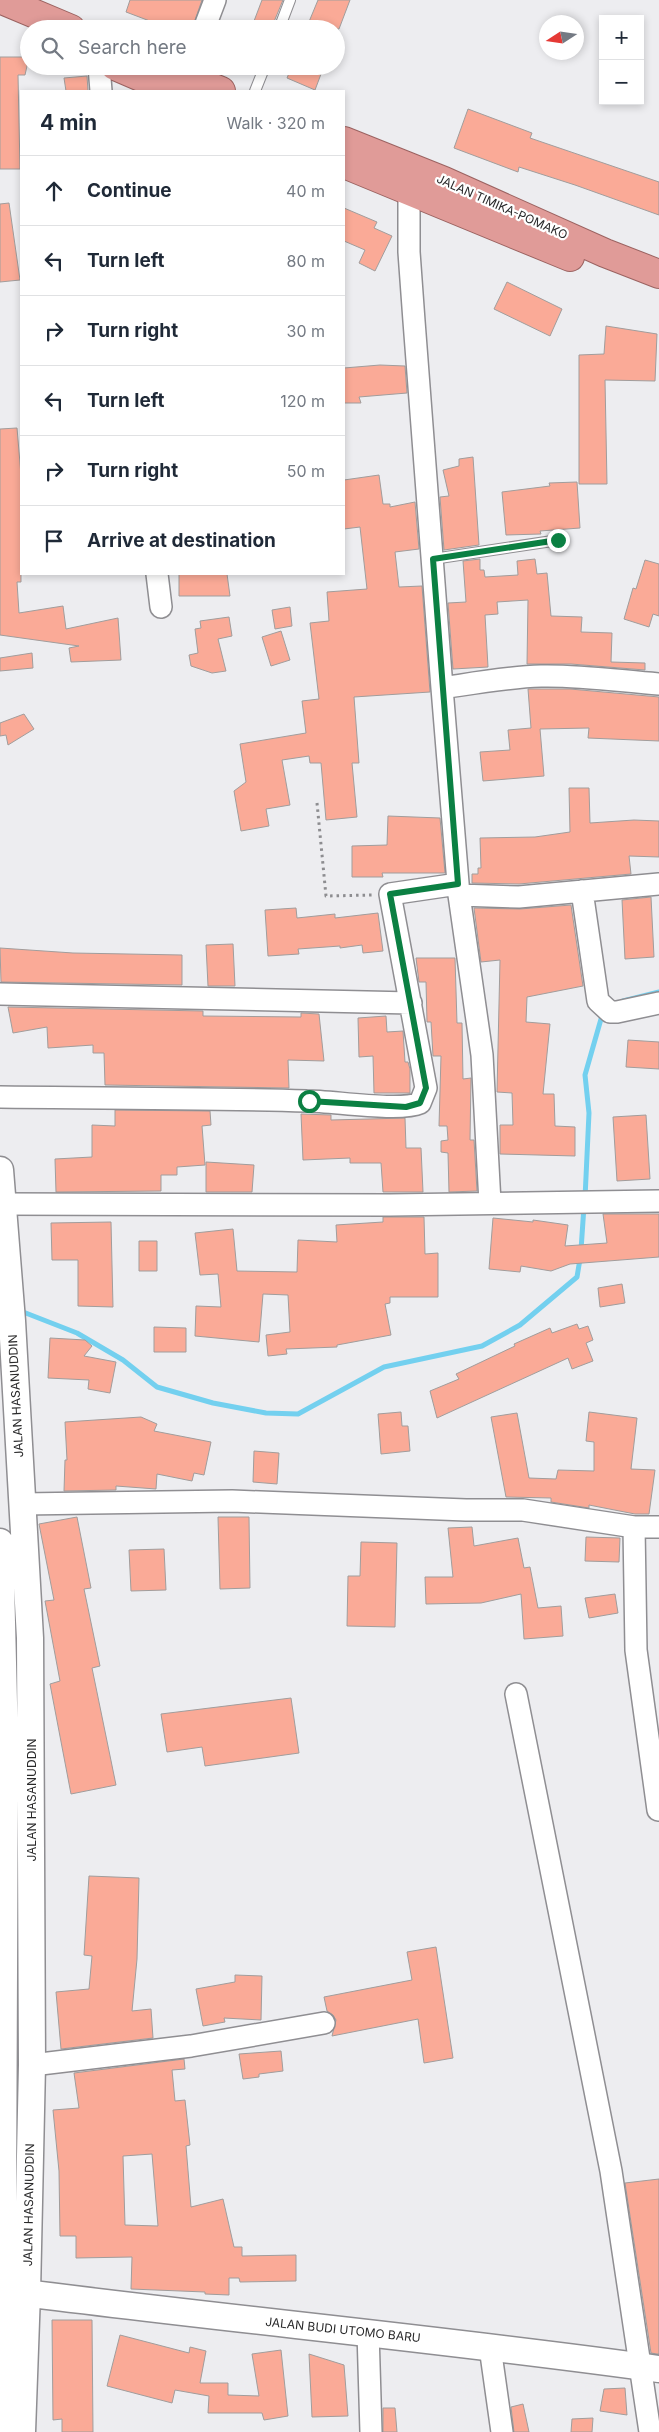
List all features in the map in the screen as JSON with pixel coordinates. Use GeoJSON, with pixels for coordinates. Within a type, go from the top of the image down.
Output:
{"type":"FeatureCollection","features":[{"type":"Feature","properties":{"kind":"highway"},"geometry":{"type":"LineString","coordinates":[[2,0],[50,20]]}},
{"type":"Feature","properties":{"kind":"highway"},"geometry":{"type":"LineString","coordinates":[[0,17],[20,25]]}},
{"type":"Feature","properties":{"kind":"highway"},"geometry":{"type":"LineString","coordinates":[[166,75],[182,78],[218,90]]}},
{"type":"Feature","properties":{"kind":"highway","name":"JALAN TIMIKA-POMAKO"},"geometry":{"type":"LineString","coordinates":[[345,141],[444,181],[604,253],[659,274]]}},
{"type":"Feature","properties":{"kind":"highway","name":"JALAN TIMIKA-POMAKO"},"geometry":{"type":"LineString","coordinates":[[345,164],[659,293]]}},
{"type":"Feature","properties":{"kind":"street"},"geometry":{"type":"LineString","coordinates":[[207,20],[215,0]]}},
{"type":"Feature","properties":{"kind":"street"},"geometry":{"type":"LineString","coordinates":[[100,75],[101,90]]}},
{"type":"Feature","properties":{"kind":"street"},"geometry":{"type":"LineString","coordinates":[[409,192],[414,321],[442,688],[459,890],[482,1056],[490,1203]]}},
{"type":"Feature","properties":{"kind":"street"},"geometry":{"type":"LineString","coordinates":[[157,575],[161,607]]}},
{"type":"Feature","properties":{"kind":"street"},"geometry":{"type":"LineString","coordinates":[[442,688],[506,678],[540,676],[591,677],[659,684]]}},
{"type":"Feature","properties":{"kind":"street"},"geometry":{"type":"LineString","coordinates":[[0,1097],[309,1101],[394,1107],[413,1106],[420,1103],[426,1088],[390,894],[459,890],[519,897],[659,884]]}},
{"type":"Feature","properties":{"kind":"street"},"geometry":{"type":"LineString","coordinates":[[582,891],[604,1006],[659,1003]]}},
{"type":"Feature","properties":{"kind":"street"},"geometry":{"type":"LineString","coordinates":[[0,994],[411,1003]]}},
{"type":"Feature","properties":{"kind":"street","name":"JALAN HASANUDDIN"},"geometry":{"type":"LineString","coordinates":[[0,1170],[12,1314],[31,1667],[32,2065],[22,2432]]}},
{"type":"Feature","properties":{"kind":"street"},"geometry":{"type":"LineString","coordinates":[[3,1204],[659,1201]]}},
{"type":"Feature","properties":{"kind":"street"},"geometry":{"type":"LineString","coordinates":[[22,1504],[232,1501],[456,1510],[523,1510],[634,1527],[659,1527]]}},
{"type":"Feature","properties":{"kind":"street"},"geometry":{"type":"LineString","coordinates":[[634,1527],[636,1650],[658,1810]]}},
{"type":"Feature","properties":{"kind":"street","name":"JALAN HASANUDDIN"},"geometry":{"type":"LineString","coordinates":[[0,1542],[5,1744],[5,2061],[1,2290],[2,2432]]}},
{"type":"Feature","properties":{"kind":"street"},"geometry":{"type":"LineString","coordinates":[[516,1694],[650,2368],[650,2432]]}},
{"type":"Feature","properties":{"kind":"street"},"geometry":{"type":"LineString","coordinates":[[32,2065],[192,2046],[324,2023]]}},
{"type":"Feature","properties":{"kind":"street","name":"JALAN BUDI UTOMO BARU"},"geometry":{"type":"LineString","coordinates":[[1,2290],[240,2320],[368,2332],[650,2368]]}},
{"type":"Feature","properties":{"kind":"street"},"geometry":{"type":"LineString","coordinates":[[368,2332],[371,2432]]}},
{"type":"Feature","properties":{"kind":"street"},"geometry":{"type":"LineString","coordinates":[[490,2347],[502,2432]]}},
{"type":"Feature","properties":{"kind":"lane"},"geometry":{"type":"LineString","coordinates":[[282,20],[290,0]]}},
{"type":"Feature","properties":{"kind":"lane"},"geometry":{"type":"LineString","coordinates":[[255,90],[261,75]]}},
{"type":"Feature","properties":{"kind":"lane"},"geometry":{"type":"LineString","coordinates":[[433,559],[558,540]]}},
{"type":"Feature","properties":{"kind":"path"},"geometry":{"type":"LineString","coordinates":[[317,803],[326,896],[390,894]]}},
{"type":"Feature","properties":{"kind":"building"},"geometry":{"type":"Polygon","coordinates":[[[130,0],[202,0],[195,20],[147,20],[126,12],[130,0]]]}},
{"type":"Feature","properties":{"kind":"building"},"geometry":{"type":"Polygon","coordinates":[[[262,0],[283,0],[275,20],[254,20],[262,0]]]}},
{"type":"Feature","properties":{"kind":"building"},"geometry":{"type":"Polygon","coordinates":[[[318,0],[350,0],[342,20],[310,20],[318,0]]]}},
{"type":"Feature","properties":{"kind":"building"},"geometry":{"type":"Polygon","coordinates":[[[0,57],[20,57],[20,75],[18,75],[20,169],[0,169],[0,57]]]}},
{"type":"Feature","properties":{"kind":"building"},"geometry":{"type":"Polygon","coordinates":[[[288,75],[321,75],[315,90],[287,78],[288,75]]]}},
{"type":"Feature","properties":{"kind":"building"},"geometry":{"type":"Polygon","coordinates":[[[87,76],[88,90],[66,90],[64,78],[87,76]]]}},
{"type":"Feature","properties":{"kind":"building"},"geometry":{"type":"Polygon","coordinates":[[[468,109],[532,133],[530,138],[659,182],[659,215],[519,167],[518,172],[454,148],[468,109]]]}},
{"type":"Feature","properties":{"kind":"building"},"geometry":{"type":"Polygon","coordinates":[[[9,203],[20,280],[0,282],[0,204],[9,203]]]}},
{"type":"Feature","properties":{"kind":"building"},"geometry":{"type":"Polygon","coordinates":[[[345,208],[377,222],[374,228],[392,236],[375,271],[359,263],[365,250],[345,241],[345,208]]]}},
{"type":"Feature","properties":{"kind":"building"},"geometry":{"type":"Polygon","coordinates":[[[507,282],[562,309],[550,336],[494,309],[507,282]]]}},
{"type":"Feature","properties":{"kind":"building"},"geometry":{"type":"Polygon","coordinates":[[[606,326],[657,334],[655,381],[605,380],[607,484],[579,484],[579,355],[604,354],[606,326]]]}},
{"type":"Feature","properties":{"kind":"building"},"geometry":{"type":"Polygon","coordinates":[[[380,365],[405,366],[407,393],[359,397],[361,403],[345,403],[345,368],[380,365]]]}},
{"type":"Feature","properties":{"kind":"building"},"geometry":{"type":"Polygon","coordinates":[[[17,428],[20,463],[21,582],[17,582],[19,613],[63,606],[66,629],[118,618],[121,660],[71,662],[69,648],[79,646],[0,635],[0,429],[17,428]]]}},
{"type":"Feature","properties":{"kind":"building"},"geometry":{"type":"Polygon","coordinates":[[[473,457],[479,545],[444,550],[440,497],[449,496],[443,470],[459,466],[459,459],[473,457]]]}},
{"type":"Feature","properties":{"kind":"building"},"geometry":{"type":"Polygon","coordinates":[[[379,475],[383,504],[390,504],[390,507],[415,502],[419,549],[395,552],[399,587],[422,586],[430,692],[354,697],[359,763],[352,763],[357,817],[326,820],[321,763],[310,763],[309,756],[282,760],[290,805],[266,809],[269,826],[241,831],[234,791],[246,782],[240,744],[306,733],[302,701],[319,699],[310,623],[329,621],[327,592],[367,589],[360,527],[345,529],[345,480],[379,475]]]}},
{"type":"Feature","properties":{"kind":"building"},"geometry":{"type":"Polygon","coordinates":[[[577,482],[580,528],[540,531],[541,534],[506,535],[502,492],[550,486],[549,483],[577,482]]]}},
{"type":"Feature","properties":{"kind":"building"},"geometry":{"type":"Polygon","coordinates":[[[480,559],[480,570],[484,570],[485,577],[518,575],[517,561],[535,559],[537,574],[547,573],[551,616],[582,617],[581,632],[612,633],[611,662],[645,663],[645,670],[571,664],[527,664],[528,600],[497,602],[498,614],[485,615],[488,667],[453,669],[448,603],[466,602],[463,561],[480,559]]]}},
{"type":"Feature","properties":{"kind":"building"},"geometry":{"type":"Polygon","coordinates":[[[645,560],[659,564],[659,616],[653,614],[649,627],[624,619],[633,588],[636,589],[645,560]]]}},
{"type":"Feature","properties":{"kind":"building"},"geometry":{"type":"Polygon","coordinates":[[[179,575],[227,575],[230,596],[179,596],[179,575]]]}},
{"type":"Feature","properties":{"kind":"building"},"geometry":{"type":"Polygon","coordinates":[[[290,607],[292,626],[275,629],[272,610],[290,607]]]}},
{"type":"Feature","properties":{"kind":"building"},"geometry":{"type":"Polygon","coordinates":[[[229,617],[232,636],[218,639],[226,671],[212,673],[191,666],[189,655],[198,653],[195,629],[201,628],[200,621],[229,617]]]}},
{"type":"Feature","properties":{"kind":"building"},"geometry":{"type":"Polygon","coordinates":[[[281,631],[290,660],[271,666],[262,637],[281,631]]]}},
{"type":"Feature","properties":{"kind":"building"},"geometry":{"type":"Polygon","coordinates":[[[32,653],[33,668],[0,671],[0,658],[32,653]]]}},
{"type":"Feature","properties":{"kind":"building"},"geometry":{"type":"Polygon","coordinates":[[[528,689],[570,689],[659,697],[659,741],[588,738],[589,728],[540,729],[544,776],[483,781],[480,752],[510,750],[508,730],[531,728],[528,689]]]}},
{"type":"Feature","properties":{"kind":"building"},"geometry":{"type":"Polygon","coordinates":[[[24,714],[34,729],[8,745],[6,735],[0,736],[0,723],[24,714]]]}},
{"type":"Feature","properties":{"kind":"building"},"geometry":{"type":"Polygon","coordinates":[[[569,788],[589,788],[590,823],[634,820],[659,821],[659,857],[629,856],[631,874],[519,884],[472,883],[472,874],[478,874],[478,868],[481,868],[480,838],[535,837],[570,832],[569,788]]]}},
{"type":"Feature","properties":{"kind":"building"},"geometry":{"type":"Polygon","coordinates":[[[388,816],[440,818],[445,873],[382,873],[383,877],[352,877],[352,846],[387,845],[388,816]]]}},
{"type":"Feature","properties":{"kind":"building"},"geometry":{"type":"Polygon","coordinates":[[[651,897],[654,957],[625,959],[622,900],[651,897]]]}},
{"type":"Feature","properties":{"kind":"building"},"geometry":{"type":"Polygon","coordinates":[[[571,905],[583,986],[527,997],[526,1022],[550,1024],[543,1094],[554,1094],[555,1126],[575,1127],[575,1156],[500,1154],[500,1125],[513,1125],[512,1093],[497,1092],[500,960],[481,962],[474,908],[520,909],[571,905]]]}},
{"type":"Feature","properties":{"kind":"building"},"geometry":{"type":"Polygon","coordinates":[[[296,908],[297,918],[335,914],[335,918],[378,913],[383,951],[363,953],[362,945],[340,948],[340,946],[298,949],[299,954],[268,956],[265,910],[296,908]]]}},
{"type":"Feature","properties":{"kind":"building"},"geometry":{"type":"Polygon","coordinates":[[[233,944],[235,986],[208,986],[206,945],[233,944]]]}},
{"type":"Feature","properties":{"kind":"building"},"geometry":{"type":"Polygon","coordinates":[[[0,948],[73,953],[182,955],[182,985],[1,982],[0,948]]]}},
{"type":"Feature","properties":{"kind":"building"},"geometry":{"type":"Polygon","coordinates":[[[416,958],[455,958],[457,1023],[462,1023],[463,1079],[471,1078],[470,1140],[474,1140],[477,1191],[449,1192],[448,1153],[441,1152],[441,1141],[448,1140],[447,1126],[439,1126],[441,1056],[433,1056],[431,1022],[427,1022],[426,982],[419,982],[416,958]]]}},
{"type":"Feature","properties":{"kind":"building"},"geometry":{"type":"Polygon","coordinates":[[[8,1007],[203,1011],[203,1016],[301,1017],[301,1013],[319,1014],[324,1061],[288,1060],[289,1088],[105,1085],[104,1053],[93,1053],[93,1045],[48,1048],[47,1027],[13,1033],[8,1007]]]}},
{"type":"Feature","properties":{"kind":"building"},"geometry":{"type":"Polygon","coordinates":[[[386,1016],[387,1032],[403,1031],[405,1062],[408,1062],[410,1069],[410,1093],[374,1093],[373,1056],[359,1057],[358,1018],[386,1016]]]}},
{"type":"Feature","properties":{"kind":"building"},"geometry":{"type":"Polygon","coordinates":[[[628,1040],[659,1042],[659,1069],[626,1067],[628,1040]]]}},
{"type":"Feature","properties":{"kind":"building"},"geometry":{"type":"Polygon","coordinates":[[[115,1110],[210,1111],[211,1125],[202,1126],[205,1165],[177,1167],[177,1175],[161,1175],[161,1191],[56,1192],[55,1159],[92,1157],[92,1125],[115,1126],[115,1110]]]}},
{"type":"Feature","properties":{"kind":"building"},"geometry":{"type":"Polygon","coordinates":[[[301,1114],[331,1115],[331,1120],[405,1118],[406,1148],[421,1148],[423,1192],[383,1192],[381,1163],[350,1163],[350,1158],[303,1160],[301,1114]]]}},
{"type":"Feature","properties":{"kind":"building"},"geometry":{"type":"Polygon","coordinates":[[[646,1115],[650,1179],[617,1181],[613,1117],[646,1115]]]}},
{"type":"Feature","properties":{"kind":"building"},"geometry":{"type":"Polygon","coordinates":[[[206,1162],[254,1165],[252,1192],[206,1192],[206,1162]]]}},
{"type":"Feature","properties":{"kind":"building"},"geometry":{"type":"Polygon","coordinates":[[[603,1214],[659,1214],[659,1257],[570,1264],[551,1271],[521,1266],[520,1272],[489,1269],[493,1218],[533,1222],[533,1220],[568,1225],[565,1246],[607,1243],[603,1214]]]}},
{"type":"Feature","properties":{"kind":"building"},"geometry":{"type":"Polygon","coordinates":[[[383,1217],[424,1217],[425,1254],[438,1253],[438,1297],[390,1297],[390,1303],[385,1304],[391,1335],[337,1345],[337,1347],[286,1349],[287,1354],[268,1356],[266,1335],[290,1332],[288,1295],[263,1294],[259,1342],[195,1336],[196,1306],[221,1307],[218,1274],[200,1275],[195,1233],[233,1229],[237,1271],[297,1272],[298,1240],[337,1242],[336,1225],[383,1222],[383,1217]]]}},
{"type":"Feature","properties":{"kind":"building"},"geometry":{"type":"Polygon","coordinates":[[[111,1222],[113,1307],[78,1306],[78,1260],[52,1260],[51,1223],[111,1222]]]}},
{"type":"Feature","properties":{"kind":"building"},"geometry":{"type":"Polygon","coordinates":[[[139,1241],[157,1241],[157,1271],[139,1271],[139,1241]]]}},
{"type":"Feature","properties":{"kind":"building"},"geometry":{"type":"Polygon","coordinates":[[[622,1284],[625,1303],[600,1307],[598,1288],[622,1284]]]}},
{"type":"Feature","properties":{"kind":"building"},"geometry":{"type":"Polygon","coordinates":[[[577,1324],[579,1329],[588,1326],[593,1340],[586,1343],[593,1361],[572,1369],[568,1358],[437,1418],[430,1391],[459,1379],[456,1374],[515,1346],[514,1344],[550,1328],[552,1333],[577,1324]]]}},
{"type":"Feature","properties":{"kind":"building"},"geometry":{"type":"Polygon","coordinates":[[[154,1327],[186,1328],[186,1352],[154,1352],[154,1327]]]}},
{"type":"Feature","properties":{"kind":"building"},"geometry":{"type":"Polygon","coordinates":[[[50,1338],[85,1340],[92,1346],[84,1356],[116,1362],[110,1393],[88,1389],[89,1380],[48,1378],[50,1338]]]}},
{"type":"Feature","properties":{"kind":"building"},"geometry":{"type":"Polygon","coordinates":[[[401,1412],[402,1426],[408,1426],[410,1451],[381,1454],[378,1414],[401,1412]]]}},
{"type":"Feature","properties":{"kind":"building"},"geometry":{"type":"Polygon","coordinates":[[[589,1412],[637,1418],[631,1469],[655,1470],[649,1514],[635,1514],[589,1505],[589,1508],[551,1502],[551,1498],[506,1497],[491,1417],[517,1413],[529,1478],[556,1479],[558,1470],[594,1471],[594,1442],[586,1441],[589,1412]]]}},
{"type":"Feature","properties":{"kind":"building"},"geometry":{"type":"Polygon","coordinates":[[[141,1417],[157,1424],[154,1431],[211,1442],[204,1475],[194,1473],[192,1481],[157,1474],[156,1489],[116,1486],[116,1490],[64,1491],[65,1460],[67,1460],[65,1422],[141,1417]]]}},
{"type":"Feature","properties":{"kind":"building"},"geometry":{"type":"Polygon","coordinates":[[[254,1451],[279,1453],[277,1484],[253,1482],[254,1451]]]}},
{"type":"Feature","properties":{"kind":"building"},"geometry":{"type":"Polygon","coordinates":[[[77,1517],[91,1588],[84,1589],[100,1666],[92,1668],[116,1785],[71,1794],[50,1684],[60,1681],[45,1601],[54,1600],[39,1524],[77,1517]]]}},
{"type":"Feature","properties":{"kind":"building"},"geometry":{"type":"Polygon","coordinates":[[[218,1517],[249,1517],[250,1588],[220,1589],[218,1517]]]}},
{"type":"Feature","properties":{"kind":"building"},"geometry":{"type":"Polygon","coordinates":[[[472,1527],[474,1546],[518,1538],[524,1568],[530,1567],[538,1608],[561,1606],[563,1636],[524,1639],[521,1594],[481,1603],[426,1604],[425,1577],[453,1577],[448,1528],[472,1527]]]}},
{"type":"Feature","properties":{"kind":"building"},"geometry":{"type":"Polygon","coordinates":[[[586,1537],[620,1538],[619,1562],[585,1561],[586,1537]]]}},
{"type":"Feature","properties":{"kind":"building"},"geometry":{"type":"Polygon","coordinates":[[[361,1542],[397,1543],[395,1627],[347,1626],[348,1576],[360,1576],[361,1542]]]}},
{"type":"Feature","properties":{"kind":"building"},"geometry":{"type":"Polygon","coordinates":[[[164,1549],[166,1590],[131,1591],[129,1550],[164,1549]]]}},
{"type":"Feature","properties":{"kind":"building"},"geometry":{"type":"Polygon","coordinates":[[[615,1594],[618,1613],[589,1618],[585,1598],[615,1594]]]}},
{"type":"Feature","properties":{"kind":"building"},"geometry":{"type":"Polygon","coordinates":[[[291,1698],[299,1753],[205,1766],[202,1747],[167,1752],[161,1714],[291,1698]]]}},
{"type":"Feature","properties":{"kind":"building"},"geometry":{"type":"Polygon","coordinates":[[[89,1876],[139,1878],[137,1959],[132,2011],[151,2009],[153,2038],[61,2049],[56,1992],[89,1989],[92,1956],[84,1955],[89,1876]]]}},
{"type":"Feature","properties":{"kind":"building"},"geometry":{"type":"Polygon","coordinates":[[[436,1947],[453,2058],[424,2063],[418,2019],[332,2036],[336,2020],[327,2011],[324,1997],[412,1980],[407,1952],[436,1947]]]}},
{"type":"Feature","properties":{"kind":"building"},"geometry":{"type":"Polygon","coordinates":[[[235,1975],[262,1976],[261,2020],[224,2018],[225,2022],[203,2026],[196,1989],[235,1982],[235,1975]]]}},
{"type":"Feature","properties":{"kind":"building"},"geometry":{"type":"Polygon","coordinates":[[[281,2051],[283,2071],[259,2074],[259,2077],[243,2079],[239,2054],[281,2051]]]}},
{"type":"Feature","properties":{"kind":"building"},"geometry":{"type":"Polygon","coordinates":[[[184,2059],[185,2069],[172,2070],[175,2101],[185,2100],[190,2145],[186,2146],[191,2207],[223,2199],[234,2247],[242,2247],[242,2256],[296,2255],[296,2281],[240,2282],[239,2278],[229,2278],[229,2295],[205,2294],[205,2292],[131,2289],[132,2257],[76,2258],[76,2236],[60,2236],[59,2171],[53,2110],[79,2108],[74,2073],[184,2059]],[[152,2154],[123,2156],[125,2225],[158,2226],[152,2154]]]}},
{"type":"Feature","properties":{"kind":"building"},"geometry":{"type":"Polygon","coordinates":[[[659,2179],[659,2354],[657,2354],[651,2353],[625,2183],[659,2179]]]}},
{"type":"Feature","properties":{"kind":"building"},"geometry":{"type":"Polygon","coordinates":[[[52,2320],[92,2320],[93,2432],[62,2432],[62,2419],[53,2420],[52,2320]]]}},
{"type":"Feature","properties":{"kind":"building"},"geometry":{"type":"Polygon","coordinates":[[[120,2335],[189,2353],[190,2347],[206,2351],[200,2383],[228,2383],[228,2395],[259,2396],[252,2354],[281,2350],[288,2416],[264,2420],[262,2413],[208,2413],[209,2396],[175,2390],[172,2403],[107,2386],[120,2335]]]}},
{"type":"Feature","properties":{"kind":"building"},"geometry":{"type":"Polygon","coordinates":[[[309,2354],[344,2365],[348,2416],[312,2417],[309,2354]]]}},
{"type":"Feature","properties":{"kind":"building"},"geometry":{"type":"Polygon","coordinates":[[[625,2388],[627,2415],[600,2411],[604,2389],[625,2388]]]}},
{"type":"Feature","properties":{"kind":"building"},"geometry":{"type":"Polygon","coordinates":[[[523,2404],[529,2432],[514,2432],[511,2407],[523,2404]]]}},
{"type":"Feature","properties":{"kind":"building"},"geometry":{"type":"Polygon","coordinates":[[[383,2408],[395,2408],[397,2432],[383,2432],[383,2408]]]}},
{"type":"Feature","properties":{"kind":"building"},"geometry":{"type":"Polygon","coordinates":[[[593,2418],[592,2432],[571,2432],[572,2419],[593,2418]]]}},
{"type":"Feature","properties":{"kind":"waterway"},"geometry":{"type":"LineString","coordinates":[[623,1001],[659,992]]}},
{"type":"Feature","properties":{"kind":"waterway"},"geometry":{"type":"LineString","coordinates":[[585,1198],[589,1113],[585,1075],[603,1012]]}},
{"type":"Feature","properties":{"kind":"waterway"},"geometry":{"type":"LineString","coordinates":[[581,1250],[584,1206]]}},
{"type":"Feature","properties":{"kind":"waterway"},"geometry":{"type":"LineString","coordinates":[[18,1310],[77,1333],[123,1360],[157,1387],[213,1403],[266,1413],[298,1414],[384,1367],[482,1346],[520,1325],[577,1277],[580,1259]]}},
{"type":"Feature","properties":{"kind":"route"},"geometry":{"type":"LineString","coordinates":[[309,1101],[406,1107],[420,1103],[426,1088],[390,894],[458,884],[433,559],[558,540]]}}]}
